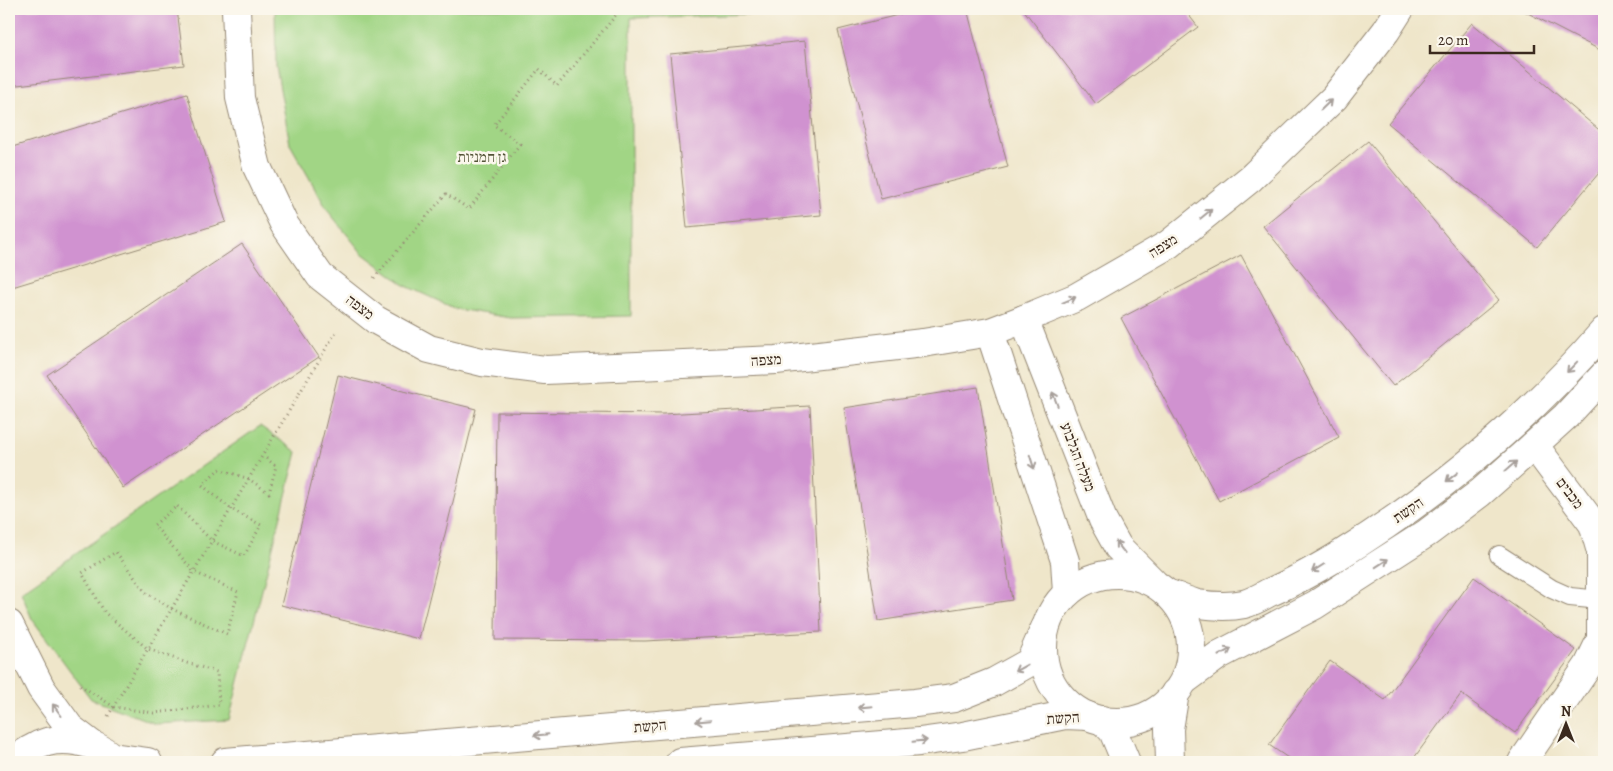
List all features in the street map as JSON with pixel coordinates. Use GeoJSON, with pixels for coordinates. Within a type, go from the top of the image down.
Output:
{"type":"FeatureCollection","features":[{"type":"Feature","properties":{"kind":"street","name":"מצפה"},"geometry":{"type":"LineString","coordinates":[[236,9],[240,98],[257,167],[284,224],[320,276],[376,320],[429,349],[482,362],[545,370],[776,360],[923,343],[990,332],[1077,297],[1169,244],[1244,184],[1334,98],[1386,31],[1400,9]]}},
{"type":"Feature","properties":{"kind":"street","name":"מעלה הגלבוע"},"geometry":{"type":"LineString","coordinates":[[1024,319],[1103,520],[1118,547],[1161,588]]}},
{"type":"Feature","properties":{"kind":"street","name":"הקשת"},"geometry":{"type":"LineString","coordinates":[[1161,588],[1197,604],[1244,604],[1302,578],[1410,509],[1461,470],[1545,394],[1604,330]]}},
{"type":"Feature","properties":{"kind":"street"},"geometry":{"type":"LineString","coordinates":[[990,332],[1065,560],[1067,593]]}},
{"type":"Feature","properties":{"kind":"street","name":"הקשת"},"geometry":{"type":"LineString","coordinates":[[1180,686],[1219,655],[1315,605],[1427,534],[1480,493],[1534,445],[1566,416],[1604,375]]}},
{"type":"Feature","properties":{"kind":"street","name":"מכבים"},"geometry":{"type":"LineString","coordinates":[[1522,762],[1588,666],[1601,639],[1601,552],[1593,524],[1534,445]]}},
{"type":"Feature","properties":{"kind":"street"},"geometry":{"type":"LineString","coordinates":[[1126,762],[1112,731],[1062,698],[1055,689],[1048,676],[1043,647],[1045,628],[1052,612],[1067,593],[1086,580],[1106,574],[1134,575],[1161,588],[1182,610],[1190,632],[1192,655],[1180,686],[1169,729],[1170,762]]}},
{"type":"Feature","properties":{"kind":"street"},"geometry":{"type":"LineString","coordinates":[[9,624],[41,688],[70,728],[106,754]]}},
{"type":"Feature","properties":{"kind":"street","name":"הקשת"},"geometry":{"type":"LineString","coordinates":[[225,762],[895,705],[954,698],[994,682],[1030,662],[1045,628]]}},
{"type":"Feature","properties":{"kind":"street"},"geometry":{"type":"LineString","coordinates":[[1095,718],[1123,722],[1140,719],[1168,702],[1180,686]]}},
{"type":"Feature","properties":{"kind":"street","name":"הקשת"},"geometry":{"type":"LineString","coordinates":[[680,762],[919,742],[963,736],[1065,715],[1095,718]]}},
{"type":"Feature","properties":{"kind":"street"},"geometry":{"type":"LineString","coordinates":[[14,762],[34,747],[56,739],[106,754],[148,762]]}},
{"type":"Feature","properties":{"kind":"lane"},"geometry":{"type":"LineString","coordinates":[[1499,555],[1552,589],[1570,597],[1601,600]]}},
{"type":"Feature","properties":{"kind":"path"},"geometry":{"type":"LineString","coordinates":[[106,754],[114,707],[354,302],[446,194],[469,209],[520,144],[494,125],[539,69],[557,86],[621,9]]}},
{"type":"Feature","properties":{"kind":"path"},"geometry":{"type":"LineString","coordinates":[[41,688],[60,673],[114,707],[154,713],[219,705],[217,672],[148,648],[105,613],[82,573],[116,552],[145,592],[172,609],[227,634],[238,592],[194,572],[154,525],[177,506],[212,541],[244,556],[261,525],[232,509],[202,485],[219,468],[249,479],[269,493],[276,466],[263,456]]}},
{"type":"Feature","properties":{"kind":"green space","name":"גן חמניות"},"geometry":{"type":"Polygon","coordinates":[[[275,9],[826,9],[814,12],[631,18],[631,316],[511,318],[456,309],[406,286],[362,253],[328,211],[290,144],[276,67],[275,9]]]}},
{"type":"Feature","properties":{"kind":"green space"},"geometry":{"type":"Polygon","coordinates":[[[260,426],[297,452],[229,720],[156,724],[91,699],[32,619],[21,592],[260,426]]]}},
{"type":"Feature","properties":{"kind":"building"},"geometry":{"type":"Polygon","coordinates":[[[9,9],[177,9],[184,65],[9,86],[9,9]]]}},
{"type":"Feature","properties":{"kind":"building"},"geometry":{"type":"Polygon","coordinates":[[[922,9],[967,9],[1008,167],[881,199],[838,30],[922,9]]]}},
{"type":"Feature","properties":{"kind":"building"},"geometry":{"type":"Polygon","coordinates":[[[1023,9],[1184,9],[1198,27],[1096,104],[1023,9]]]}},
{"type":"Feature","properties":{"kind":"building"},"geometry":{"type":"Polygon","coordinates":[[[1520,9],[1604,9],[1604,52],[1520,9]]]}},
{"type":"Feature","properties":{"kind":"building"},"geometry":{"type":"Polygon","coordinates":[[[1472,23],[1604,134],[1604,167],[1537,247],[1388,123],[1472,23]]]}},
{"type":"Feature","properties":{"kind":"building"},"geometry":{"type":"Polygon","coordinates":[[[805,41],[821,215],[687,228],[670,54],[805,41]]]}},
{"type":"Feature","properties":{"kind":"building"},"geometry":{"type":"Polygon","coordinates":[[[187,94],[226,222],[9,288],[9,148],[187,94]]]}},
{"type":"Feature","properties":{"kind":"building"},"geometry":{"type":"Polygon","coordinates":[[[1368,141],[1499,300],[1393,386],[1263,226],[1368,141]]]}},
{"type":"Feature","properties":{"kind":"building"},"geometry":{"type":"Polygon","coordinates":[[[242,244],[319,357],[123,488],[47,375],[242,244]]]}},
{"type":"Feature","properties":{"kind":"building"},"geometry":{"type":"Polygon","coordinates":[[[1241,255],[1339,437],[1219,501],[1121,318],[1241,255]]]}},
{"type":"Feature","properties":{"kind":"building"},"geometry":{"type":"Polygon","coordinates":[[[338,375],[476,409],[419,639],[281,605],[338,375]]]}},
{"type":"Feature","properties":{"kind":"building"},"geometry":{"type":"Polygon","coordinates":[[[978,387],[1012,600],[878,621],[844,408],[978,387]]]}},
{"type":"Feature","properties":{"kind":"building"},"geometry":{"type":"Polygon","coordinates":[[[810,406],[821,632],[645,641],[495,640],[497,412],[663,414],[810,406]]]}},
{"type":"Feature","properties":{"kind":"building"},"geometry":{"type":"Polygon","coordinates":[[[1474,577],[1576,650],[1515,733],[1461,694],[1411,762],[1294,762],[1269,745],[1330,661],[1385,700],[1474,577]]]}}]}
